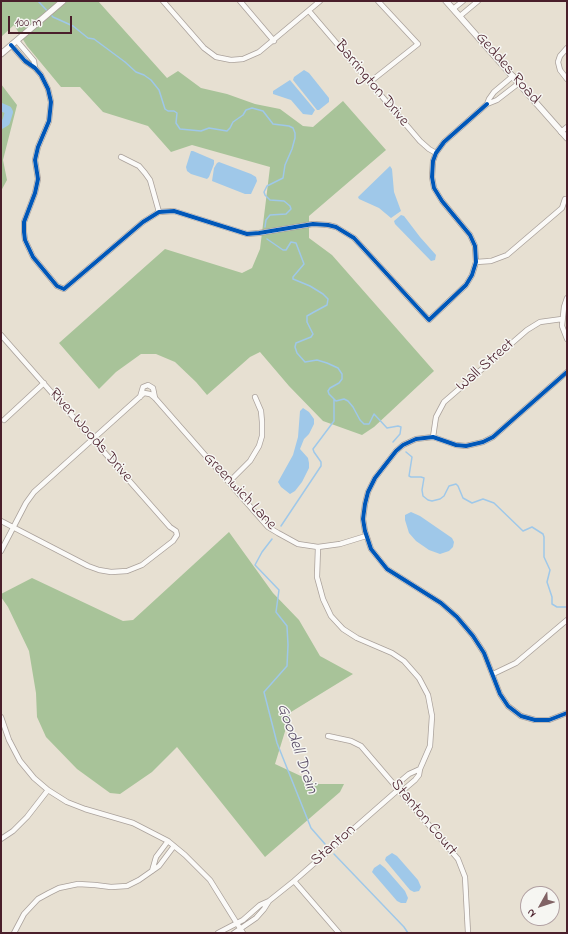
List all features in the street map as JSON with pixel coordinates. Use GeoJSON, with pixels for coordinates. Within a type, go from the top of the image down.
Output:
{"type":"FeatureCollection","features":[{"type":"Feature","properties":{"kind":"main road"},"geometry":{"type":"LineString","coordinates":[[1,54],[63,1]]}},
{"type":"Feature","properties":{"kind":"main road","name":"Geddes Road"},"geometry":{"type":"LineString","coordinates":[[446,1],[567,138]]}},
{"type":"Feature","properties":{"kind":"street"},"geometry":{"type":"LineString","coordinates":[[163,1],[204,48],[216,57],[226,59],[243,59],[260,52],[320,1]]}},
{"type":"Feature","properties":{"kind":"street"},"geometry":{"type":"LineString","coordinates":[[240,1],[274,40]]}},
{"type":"Feature","properties":{"kind":"street"},"geometry":{"type":"LineString","coordinates":[[370,82],[418,44],[378,1]]}},
{"type":"Feature","properties":{"kind":"street"},"geometry":{"type":"LineString","coordinates":[[453,9],[463,1]]}},
{"type":"Feature","properties":{"kind":"street"},"geometry":{"type":"LineString","coordinates":[[460,16],[478,1]]}},
{"type":"Feature","properties":{"kind":"street","name":"Barrington Drive"},"geometry":{"type":"LineString","coordinates":[[309,11],[420,141],[436,153]]}},
{"type":"Feature","properties":{"kind":"street"},"geometry":{"type":"LineString","coordinates":[[17,41],[34,61],[35,68]]}},
{"type":"Feature","properties":{"kind":"street"},"geometry":{"type":"LineString","coordinates":[[11,45],[25,61],[35,68],[41,75],[48,89],[51,102],[47,127],[38,148],[35,160],[38,179],[36,193],[24,222],[24,232],[28,249],[57,286],[64,289],[143,222],[159,212],[181,212],[237,232],[247,234],[259,234],[313,224],[328,225],[336,227],[354,238],[429,320],[466,285],[472,276],[476,262],[475,246],[470,235],[442,201],[434,188],[432,171],[436,153],[444,142],[487,104],[497,100],[519,83]]}},
{"type":"Feature","properties":{"kind":"street"},"geometry":{"type":"LineString","coordinates":[[567,48],[560,56],[558,62],[560,70],[567,79]]}},
{"type":"Feature","properties":{"kind":"street"},"geometry":{"type":"LineString","coordinates":[[487,104],[494,92],[513,76]]}},
{"type":"Feature","properties":{"kind":"street"},"geometry":{"type":"LineString","coordinates":[[561,132],[567,127]]}},
{"type":"Feature","properties":{"kind":"street"},"geometry":{"type":"LineString","coordinates":[[122,158],[139,166],[145,172],[150,180],[159,212]]}},
{"type":"Feature","properties":{"kind":"street"},"geometry":{"type":"LineString","coordinates":[[476,262],[491,261],[507,256],[562,208],[565,199]]}},
{"type":"Feature","properties":{"kind":"street"},"geometry":{"type":"LineString","coordinates":[[567,298],[562,319],[562,326],[567,339]]}},
{"type":"Feature","properties":{"kind":"street","name":"Wall Street"},"geometry":{"type":"LineString","coordinates":[[433,436],[436,417],[444,402],[527,330],[540,322],[562,319]]}},
{"type":"Feature","properties":{"kind":"street","name":"River Woods Drive"},"geometry":{"type":"LineString","coordinates":[[1,335],[170,527],[176,531],[177,537],[142,565],[127,570],[111,572],[88,566],[14,527]]}},
{"type":"Feature","properties":{"kind":"street"},"geometry":{"type":"LineString","coordinates":[[567,372],[493,437],[483,442],[466,446],[456,445],[433,436],[416,439],[403,445],[396,451],[375,478],[368,492],[363,511],[366,536],[371,549],[387,569],[441,603],[463,624],[481,648],[500,694],[505,703],[511,709],[521,716],[530,719],[544,720],[567,713]]}},
{"type":"Feature","properties":{"kind":"street"},"geometry":{"type":"LineString","coordinates":[[4,420],[44,383]]}},
{"type":"Feature","properties":{"kind":"street","name":"Greenwich Lane"},"geometry":{"type":"LineString","coordinates":[[139,397],[143,387],[148,385],[153,388],[155,398]]}},
{"type":"Feature","properties":{"kind":"street","name":"Greenwich Lane"},"geometry":{"type":"LineString","coordinates":[[139,397],[146,393],[155,398],[268,527],[294,542],[318,547],[340,544],[366,536]]}},
{"type":"Feature","properties":{"kind":"street"},"geometry":{"type":"LineString","coordinates":[[1,551],[26,503],[34,492],[139,397]]}},
{"type":"Feature","properties":{"kind":"street"},"geometry":{"type":"LineString","coordinates":[[229,482],[250,461],[259,446],[262,436],[262,422],[261,411],[255,397]]}},
{"type":"Feature","properties":{"kind":"street"},"geometry":{"type":"LineString","coordinates":[[1,521],[14,527]]}},
{"type":"Feature","properties":{"kind":"street"},"geometry":{"type":"LineString","coordinates":[[318,547],[317,577],[323,599],[331,616],[343,629],[357,638],[392,653],[404,661],[419,678],[426,690],[431,708],[432,736],[428,753],[420,769],[419,775],[415,780],[399,789]]}},
{"type":"Feature","properties":{"kind":"street"},"geometry":{"type":"LineString","coordinates":[[492,674],[516,663],[567,620]]}},
{"type":"Feature","properties":{"kind":"street"},"geometry":{"type":"LineString","coordinates":[[1,717],[20,761],[34,778],[48,790],[75,806],[133,822],[168,841],[199,868],[210,880],[242,931]]}},
{"type":"Feature","properties":{"kind":"street","name":"Stanton Court"},"geometry":{"type":"LineString","coordinates":[[328,736],[351,741],[361,746],[450,848],[461,865],[465,877],[468,933]]}},
{"type":"Feature","properties":{"kind":"street"},"geometry":{"type":"LineString","coordinates":[[399,789],[409,774],[420,769]]}},
{"type":"Feature","properties":{"kind":"street","name":"Stanton"},"geometry":{"type":"LineString","coordinates":[[269,901],[399,789]]}},
{"type":"Feature","properties":{"kind":"street"},"geometry":{"type":"LineString","coordinates":[[1,839],[13,831],[24,820],[48,790]]}},
{"type":"Feature","properties":{"kind":"street"},"geometry":{"type":"LineString","coordinates":[[152,870],[156,857],[168,841]]}},
{"type":"Feature","properties":{"kind":"street"},"geometry":{"type":"LineString","coordinates":[[14,933],[24,914],[38,899],[59,888],[78,884],[111,887],[127,886],[139,880],[159,866],[174,846]]}},
{"type":"Feature","properties":{"kind":"street"},"geometry":{"type":"LineString","coordinates":[[294,881],[339,933]]}},
{"type":"Feature","properties":{"kind":"street"},"geometry":{"type":"LineString","coordinates":[[218,933],[243,920],[260,905],[269,901]]}},
{"type":"Feature","properties":{"kind":"street"},"geometry":{"type":"LineString","coordinates":[[234,933],[242,931],[256,918],[269,901]]}},
{"type":"Feature","properties":{"kind":"green space"},"geometry":{"type":"Polygon","coordinates":[[[1,1],[98,1],[167,78],[178,71],[201,88],[227,94],[255,104],[280,109],[303,126],[313,127],[343,101],[386,150],[309,216],[309,238],[332,255],[434,371],[374,427],[362,435],[323,421],[289,386],[260,352],[250,357],[207,395],[175,362],[156,354],[141,354],[116,372],[99,389],[59,343],[165,249],[242,273],[252,268],[260,249],[270,167],[192,145],[171,152],[148,126],[103,112],[80,87],[61,87],[27,46],[14,25],[1,37],[1,1]]]}},
{"type":"Feature","properties":{"kind":"green space"},"geometry":{"type":"Polygon","coordinates":[[[1,84],[17,105],[3,160],[7,180],[1,191],[1,84]]]}},
{"type":"Feature","properties":{"kind":"green space"},"geometry":{"type":"Polygon","coordinates":[[[229,532],[273,593],[299,620],[320,656],[353,674],[291,712],[275,764],[318,784],[344,784],[340,792],[265,857],[177,747],[152,772],[120,794],[110,793],[77,769],[46,737],[37,717],[36,693],[29,651],[8,607],[1,597],[1,594],[32,578],[123,621],[133,620],[229,532]]]}},
{"type":"Feature","properties":{"kind":"water"},"geometry":{"type":"Polygon","coordinates":[[[304,70],[309,73],[329,98],[329,102],[319,110],[317,110],[293,80],[294,77],[304,70]]]}},
{"type":"Feature","properties":{"kind":"water"},"geometry":{"type":"Polygon","coordinates":[[[290,80],[315,110],[312,115],[303,114],[291,100],[273,94],[273,91],[290,80]]]}},
{"type":"Feature","properties":{"kind":"water"},"geometry":{"type":"Polygon","coordinates":[[[191,151],[214,160],[214,164],[207,179],[191,174],[187,171],[186,167],[191,151]]]}},
{"type":"Feature","properties":{"kind":"water"},"geometry":{"type":"Polygon","coordinates":[[[219,162],[256,177],[257,181],[251,194],[245,194],[212,181],[214,168],[219,162]]]}},
{"type":"Feature","properties":{"kind":"water"},"geometry":{"type":"Polygon","coordinates":[[[390,166],[392,169],[394,192],[401,211],[391,218],[379,208],[359,199],[358,197],[390,166]]]}},
{"type":"Feature","properties":{"kind":"water"},"geometry":{"type":"Polygon","coordinates":[[[401,215],[404,216],[436,255],[435,260],[431,261],[395,224],[394,221],[401,215]]]}},
{"type":"Feature","properties":{"kind":"water"},"geometry":{"type":"Polygon","coordinates":[[[303,408],[309,412],[314,419],[314,424],[309,434],[304,439],[300,449],[308,458],[309,468],[302,482],[295,491],[290,494],[281,487],[278,482],[293,455],[298,437],[300,411],[303,408]]]}},
{"type":"Feature","properties":{"kind":"water"},"geometry":{"type":"Polygon","coordinates":[[[411,512],[420,516],[452,538],[454,542],[453,547],[449,551],[440,554],[429,550],[416,541],[409,533],[405,520],[405,515],[411,512]]]}},
{"type":"Feature","properties":{"kind":"water"},"geometry":{"type":"Polygon","coordinates":[[[392,853],[397,856],[418,880],[421,887],[419,891],[414,892],[410,890],[385,860],[386,857],[392,853]]]}},
{"type":"Feature","properties":{"kind":"water"},"geometry":{"type":"Polygon","coordinates":[[[380,864],[405,891],[408,898],[406,903],[397,901],[372,872],[374,868],[380,864]]]}},
{"type":"Feature","properties":{"kind":"waterway"},"geometry":{"type":"LineString","coordinates":[[38,1],[53,17],[73,26],[88,38],[94,39],[136,72],[151,80],[159,90],[165,109],[177,113],[176,123],[180,129],[201,131],[209,128],[227,131],[233,122],[243,115],[246,110],[252,108],[263,111],[273,124],[293,128],[295,138],[285,165],[283,178],[267,186],[264,192],[270,200],[284,201],[290,206],[291,209],[286,214],[270,215],[266,220],[265,227]]}},
{"type":"Feature","properties":{"kind":"waterway"},"geometry":{"type":"LineString","coordinates":[[1,107],[9,112],[6,122],[1,125]]}},
{"type":"Feature","properties":{"kind":"waterway"},"geometry":{"type":"LineString","coordinates":[[267,239],[283,250],[286,250],[291,242],[296,243],[304,264],[293,279],[310,286],[328,299],[327,305],[307,316],[307,322],[313,334],[311,337],[296,343],[295,347],[297,353],[305,362],[317,360],[338,368],[342,374],[342,379],[339,383],[330,388],[328,391],[329,394],[336,401],[344,399],[348,401],[364,424],[369,424],[374,414],[387,428],[398,426],[401,427],[400,434],[393,442]]}},
{"type":"Feature","properties":{"kind":"waterway","name":"Goodell Drain"},"geometry":{"type":"LineString","coordinates":[[281,526],[321,466],[321,462],[313,449],[334,421],[334,399]]}},
{"type":"Feature","properties":{"kind":"waterway"},"geometry":{"type":"LineString","coordinates":[[406,452],[412,457],[409,476],[424,478],[422,490],[423,496],[428,500],[432,501],[440,499],[444,496],[449,486],[456,484],[463,498],[472,503],[483,499],[494,503],[523,531],[532,527],[543,534],[544,557],[550,570],[547,582],[552,597],[552,604],[557,607],[567,607]]}},
{"type":"Feature","properties":{"kind":"waterway","name":"Goodell Drain"},"geometry":{"type":"LineString","coordinates":[[272,539],[262,552],[255,565],[279,590],[276,612],[287,626],[287,666],[264,692],[277,743],[311,828],[325,844]]}},
{"type":"Feature","properties":{"kind":"waterway","name":"Goodell Drain"},"geometry":{"type":"LineString","coordinates":[[334,854],[408,933]]}},
{"type":"Feature","properties":{"kind":"cycle path"},"geometry":{"type":"LineString","coordinates":[[11,45],[25,61],[35,68],[41,75],[48,89],[51,102],[49,121],[38,147],[35,160],[38,179],[35,193],[24,222],[25,240],[33,257],[57,286],[64,289],[143,222],[159,212],[174,211],[247,234],[313,224],[336,227],[354,238],[429,320],[466,285],[472,275],[476,262],[475,246],[470,235],[442,201],[434,188],[432,177],[433,161],[436,153],[444,142],[487,104]]}},
{"type":"Feature","properties":{"kind":"cycle path"},"geometry":{"type":"LineString","coordinates":[[567,372],[493,437],[483,442],[466,446],[456,445],[433,437],[416,439],[403,445],[396,451],[375,478],[368,492],[363,519],[371,549],[387,569],[441,603],[457,617],[473,636],[484,653],[500,694],[508,706],[521,716],[535,720],[549,720],[567,713]]}}]}
